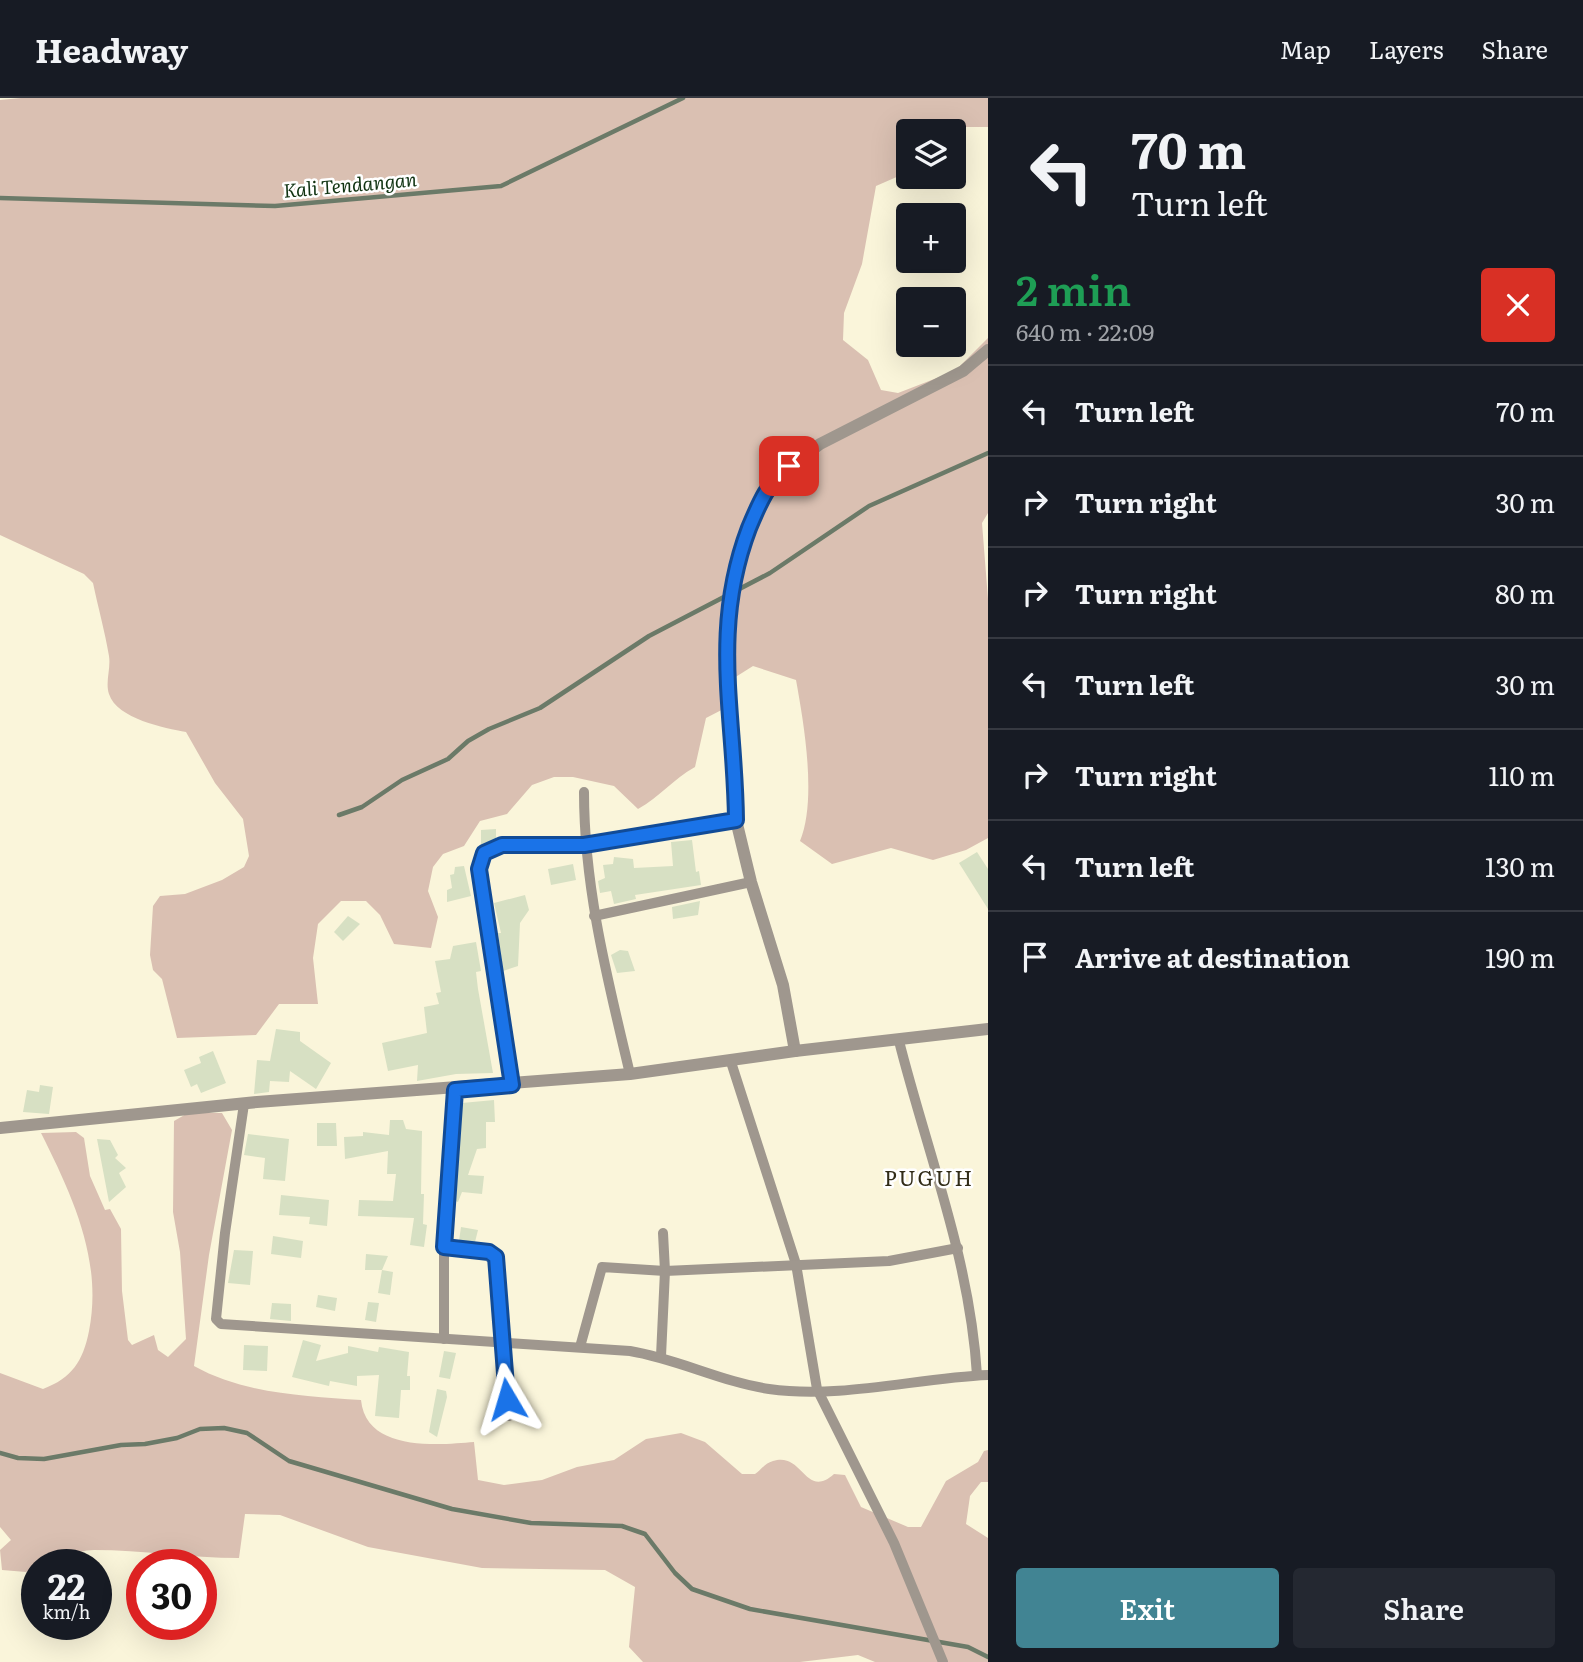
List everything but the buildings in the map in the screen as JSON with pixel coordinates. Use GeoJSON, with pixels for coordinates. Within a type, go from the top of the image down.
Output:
{"type":"FeatureCollection","features":[{"type":"Feature","properties":{"kind":"street"},"geometry":{"type":"LineString","coordinates":[[794,1051],[783,985],[751,882],[736,820],[726,656],[732,581],[760,500],[778,475],[837,435],[963,371],[988,350]]}},
{"type":"Feature","properties":{"kind":"street"},"geometry":{"type":"LineString","coordinates":[[584,792],[584,845],[594,916],[630,1074]]}},
{"type":"Feature","properties":{"kind":"street"},"geometry":{"type":"LineString","coordinates":[[512,1085],[479,869],[484,853],[502,845],[584,845],[736,820]]}},
{"type":"Feature","properties":{"kind":"street"},"geometry":{"type":"LineString","coordinates":[[594,916],[751,882]]}},
{"type":"Feature","properties":{"kind":"street"},"geometry":{"type":"LineString","coordinates":[[0,1128],[244,1104],[455,1090],[630,1074],[731,1062],[794,1051],[988,1029]]}},
{"type":"Feature","properties":{"kind":"street"},"geometry":{"type":"LineString","coordinates":[[244,1104],[225,1233],[216,1320],[219,1323],[500,1344],[580,1347],[661,1356],[758,1387],[858,1389],[982,1375],[958,1248],[899,1041]]}},
{"type":"Feature","properties":{"kind":"street"},"geometry":{"type":"LineString","coordinates":[[731,1062],[796,1264],[817,1390],[894,1543],[943,1662]]}},
{"type":"Feature","properties":{"kind":"street"},"geometry":{"type":"LineString","coordinates":[[444,1339],[444,1247],[455,1090]]}},
{"type":"Feature","properties":{"kind":"street"},"geometry":{"type":"LineString","coordinates":[[661,1356],[665,1271],[663,1233]]}},
{"type":"Feature","properties":{"kind":"street"},"geometry":{"type":"LineString","coordinates":[[444,1247],[489,1252],[496,1257],[500,1344],[509,1416]]}},
{"type":"Feature","properties":{"kind":"street"},"geometry":{"type":"LineString","coordinates":[[580,1347],[601,1267],[665,1271],[890,1261],[958,1248]]}},
{"type":"Feature","properties":{"kind":"shaded area"},"geometry":{"type":"Polygon","coordinates":[[[988,98],[988,127],[966,127],[966,119],[896,119],[896,177],[876,186],[862,264],[844,313],[843,340],[868,360],[881,390],[898,393],[955,371],[988,338],[988,513],[982,523],[988,599],[988,838],[966,850],[933,860],[891,848],[832,864],[800,841],[808,805],[808,784],[805,739],[796,680],[753,666],[734,678],[737,702],[706,718],[695,767],[638,809],[614,786],[573,777],[554,777],[532,785],[507,814],[480,821],[464,846],[443,854],[433,867],[428,891],[438,917],[431,948],[394,944],[380,915],[366,901],[341,901],[318,924],[313,958],[318,1004],[279,1004],[256,1035],[177,1038],[162,979],[153,970],[150,955],[153,906],[160,896],[185,894],[222,880],[244,867],[249,856],[243,819],[215,783],[186,732],[143,721],[121,710],[114,703],[108,689],[109,656],[93,583],[84,574],[0,535],[0,100],[988,98]]]}},
{"type":"Feature","properties":{"kind":"shaded area"},"geometry":{"type":"Polygon","coordinates":[[[188,1113],[222,1113],[232,1130],[209,1255],[194,1366],[233,1383],[254,1388],[297,1395],[361,1400],[366,1417],[376,1429],[389,1437],[406,1442],[474,1442],[478,1480],[504,1485],[542,1480],[577,1467],[614,1460],[646,1439],[681,1433],[705,1442],[742,1474],[755,1474],[770,1462],[783,1460],[791,1462],[816,1482],[834,1474],[845,1475],[861,1507],[908,1527],[921,1527],[946,1481],[978,1462],[984,1451],[988,1450],[988,1482],[981,1482],[970,1496],[966,1524],[988,1538],[988,1662],[875,1662],[858,1655],[800,1662],[643,1662],[629,1647],[635,1587],[605,1570],[482,1568],[368,1547],[280,1515],[245,1514],[239,1558],[217,1557],[217,1549],[21,1549],[21,1572],[2,1570],[0,1550],[11,1540],[0,1527],[0,1373],[43,1389],[62,1380],[75,1367],[83,1351],[92,1305],[92,1279],[82,1229],[64,1180],[41,1133],[76,1132],[84,1138],[90,1176],[105,1210],[110,1209],[121,1229],[122,1291],[128,1340],[132,1345],[154,1335],[158,1350],[168,1357],[186,1339],[180,1252],[173,1212],[174,1121],[188,1113]]]}},
{"type":"Feature","properties":{"kind":"waterway","name":"Kali Tendangan"},"geometry":{"type":"LineString","coordinates":[[0,198],[275,206],[501,186],[683,98]]}},
{"type":"Feature","properties":{"kind":"waterway"},"geometry":{"type":"LineString","coordinates":[[339,815],[362,807],[402,780],[448,759],[468,741],[489,729],[540,708],[649,636],[770,573],[869,506],[988,453]]}},
{"type":"Feature","properties":{"kind":"waterway"},"geometry":{"type":"LineString","coordinates":[[0,1453],[18,1458],[44,1459],[177,1438],[200,1429],[224,1428],[247,1433],[289,1461],[452,1509],[531,1523],[622,1526],[645,1534],[675,1573],[692,1589],[750,1609],[968,1647],[988,1657]]}},
{"type":"Feature","properties":{"kind":"district","name":"PUGUH"},"geometry":{"type":"Point","coordinates":[929,1179]}},
{"type":"Feature","properties":{"kind":"route"},"geometry":{"type":"LineString","coordinates":[[507,1399],[500,1344],[496,1257],[489,1252],[444,1247],[455,1090],[512,1085],[488,937],[479,869],[481,859],[491,848],[502,845],[584,845],[736,820],[736,785],[726,656],[726,623],[732,581],[760,500],[778,475],[789,466]]}}]}
